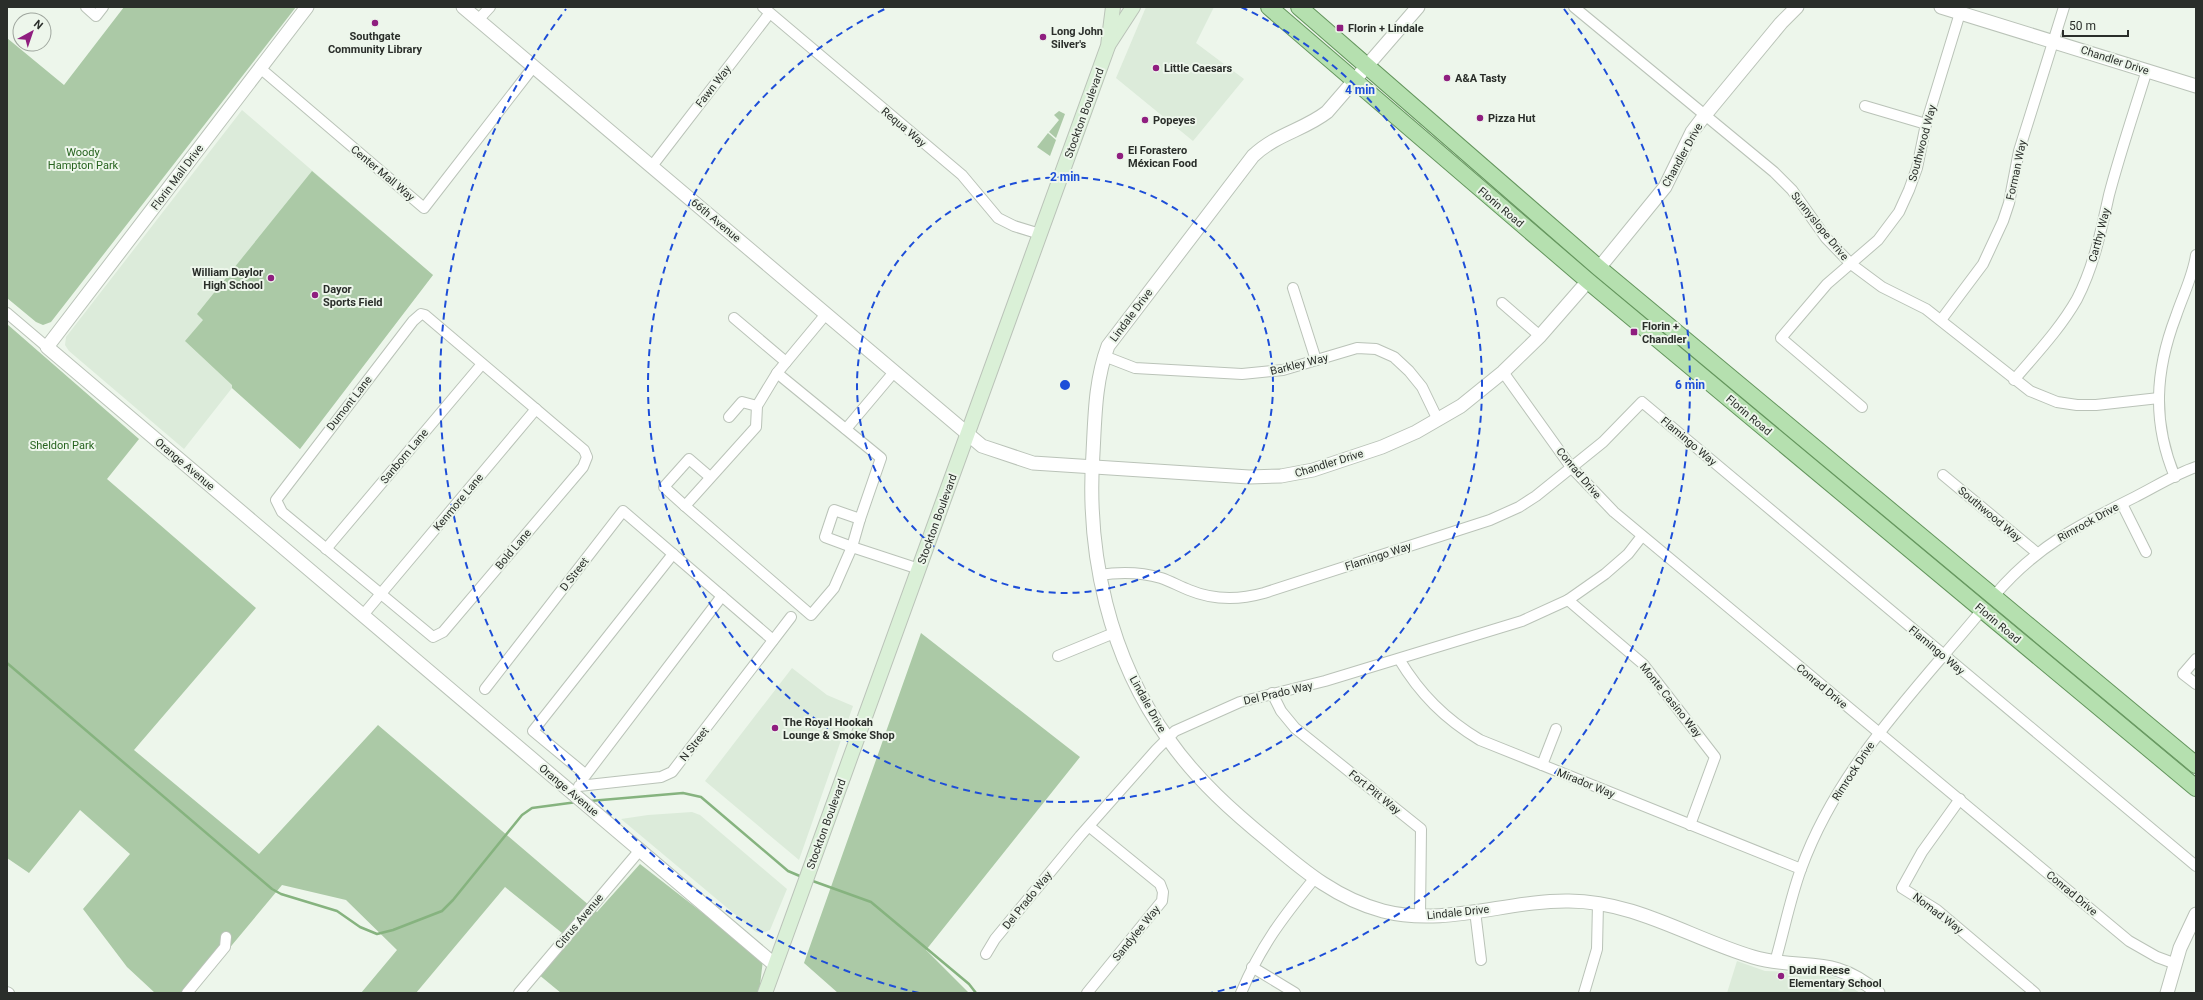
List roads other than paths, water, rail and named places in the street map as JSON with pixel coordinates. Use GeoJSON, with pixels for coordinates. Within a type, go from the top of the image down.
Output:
{"type":"FeatureCollection","features":[{"type":"Feature","properties":{"kind":"main road","name":"Stockton Boulevard"},"geometry":{"type":"LineString","coordinates":[[765,993],[1108,46],[1113,7]]}},
{"type":"Feature","properties":{"kind":"main road","name":"Stockton Boulevard"},"geometry":{"type":"LineString","coordinates":[[1108,46],[1133,7]]}},
{"type":"Feature","properties":{"kind":"main road","name":"Florin Road"},"geometry":{"type":"LineString","coordinates":[[1269,7],[1354,82],[1588,282],[2196,788]]}},
{"type":"Feature","properties":{"kind":"main road","name":"Florin Road"},"geometry":{"type":"LineString","coordinates":[[1299,7],[1599,268],[2196,765]]}},
{"type":"Feature","properties":{"kind":"main road"},"geometry":{"type":"LineString","coordinates":[[1570,266],[1599,268]]}},
{"type":"Feature","properties":{"kind":"main road"},"geometry":{"type":"LineString","coordinates":[[1588,282],[1617,283]]}},
{"type":"Feature","properties":{"kind":"main road"},"geometry":{"type":"LineString","coordinates":[[1962,593],[1994,596]]}},
{"type":"Feature","properties":{"kind":"main road"},"geometry":{"type":"LineString","coordinates":[[1982,610],[2012,611]]}},
{"type":"Feature","properties":{"kind":"street"},"geometry":{"type":"LineString","coordinates":[[86,7],[96,16],[103,7]]}},
{"type":"Feature","properties":{"kind":"street","name":"Florin Mall Drive"},"geometry":{"type":"LineString","coordinates":[[47,346],[307,7]]}},
{"type":"Feature","properties":{"kind":"street","name":"66th Avenue"},"geometry":{"type":"LineString","coordinates":[[463,7],[968,434]]}},
{"type":"Feature","properties":{"kind":"street"},"geometry":{"type":"LineString","coordinates":[[478,20],[490,7]]}},
{"type":"Feature","properties":{"kind":"street","name":"Lindale Drive"},"geometry":{"type":"LineString","coordinates":[[1418,7],[1354,82],[1320,117],[1277,137],[1253,156],[1113,338],[1104,356],[1099,370],[1097,390],[1092,467],[1093,525],[1099,575],[1114,633],[1138,688],[1167,738],[1201,780],[1227,806],[1314,879],[1351,900],[1368,907],[1396,914],[1420,916],[1475,911],[1547,901],[1598,903],[1643,915],[1742,953],[1775,962],[1817,964],[1838,968],[1857,977],[1878,993]]}},
{"type":"Feature","properties":{"kind":"street","name":"Sunnyslope Drive"},"geometry":{"type":"LineString","coordinates":[[1574,7],[1783,181],[1808,210],[1826,238],[1851,264],[1882,287],[1922,306],[2014,380],[2039,396],[2067,404],[2096,405],[2158,398]]}},
{"type":"Feature","properties":{"kind":"street","name":"Chandler Drive"},"geometry":{"type":"LineString","coordinates":[[1599,268],[1665,188],[1692,132],[1781,23],[1797,7]]}},
{"type":"Feature","properties":{"kind":"street","name":"Chandler Drive"},"geometry":{"type":"LineString","coordinates":[[1941,7],[2053,40],[2196,86]]}},
{"type":"Feature","properties":{"kind":"street","name":"Forman Way"},"geometry":{"type":"LineString","coordinates":[[1941,320],[1967,288],[1982,264],[2003,221],[2010,203],[2019,151],[2064,7]]}},
{"type":"Feature","properties":{"kind":"street","name":"Fawn Way"},"geometry":{"type":"LineString","coordinates":[[652,166],[766,10]]}},
{"type":"Feature","properties":{"kind":"street","name":"Requa Way"},"geometry":{"type":"LineString","coordinates":[[766,10],[962,175],[998,218],[1014,226],[1040,234]]}},
{"type":"Feature","properties":{"kind":"street","name":"Southwood Way"},"geometry":{"type":"LineString","coordinates":[[1862,407],[1781,338],[1827,284],[1878,240],[1899,212],[1917,168],[1926,124],[1960,13]]}},
{"type":"Feature","properties":{"kind":"street","name":"Center Mall Way"},"geometry":{"type":"LineString","coordinates":[[260,68],[424,208],[534,66]]}},
{"type":"Feature","properties":{"kind":"street","name":"Carthy Way"},"geometry":{"type":"LineString","coordinates":[[2014,380],[2056,331],[2076,299],[2087,276],[2096,252],[2110,194],[2146,70]]}},
{"type":"Feature","properties":{"kind":"street"},"geometry":{"type":"LineString","coordinates":[[1865,106],[1926,124]]}},
{"type":"Feature","properties":{"kind":"street"},"geometry":{"type":"LineString","coordinates":[[2175,476],[2162,439],[2158,398],[2161,373],[2169,335],[2190,280],[2196,255]]}},
{"type":"Feature","properties":{"kind":"street","name":"Chandler Drive"},"geometry":{"type":"LineString","coordinates":[[968,434],[982,446],[1033,463],[1249,478],[1281,476],[1313,470],[1382,447],[1416,432],[1437,418],[1461,406],[1503,372],[1540,336],[1588,282]]}},
{"type":"Feature","properties":{"kind":"street"},"geometry":{"type":"LineString","coordinates":[[1293,288],[1316,360]]}},
{"type":"Feature","properties":{"kind":"street"},"geometry":{"type":"LineString","coordinates":[[1502,303],[1540,336]]}},
{"type":"Feature","properties":{"kind":"street","name":"Orange Avenue"},"geometry":{"type":"LineString","coordinates":[[7,313],[363,615],[577,792],[597,813],[775,965]]}},
{"type":"Feature","properties":{"kind":"street"},"geometry":{"type":"LineString","coordinates":[[685,506],[756,427],[757,406],[777,373],[826,314]]}},
{"type":"Feature","properties":{"kind":"street","name":"Dumont Lane"},"geometry":{"type":"LineString","coordinates":[[380,594],[279,508],[276,500],[277,496],[412,321],[417,316],[425,316],[536,410]]}},
{"type":"Feature","properties":{"kind":"street"},"geometry":{"type":"LineString","coordinates":[[734,318],[786,362]]}},
{"type":"Feature","properties":{"kind":"street","name":"Barkley Way"},"geometry":{"type":"LineString","coordinates":[[1104,356],[1134,368],[1242,374],[1283,370],[1357,348],[1366,348],[1385,352],[1402,363],[1416,378],[1437,418]]}},
{"type":"Feature","properties":{"kind":"street","name":"Sanborn Lane"},"geometry":{"type":"LineString","coordinates":[[326,549],[482,364]]}},
{"type":"Feature","properties":{"kind":"street"},"geometry":{"type":"LineString","coordinates":[[846,429],[894,372]]}},
{"type":"Feature","properties":{"kind":"street","name":"Conrad Drive"},"geometry":{"type":"LineString","coordinates":[[1503,372],[1571,467],[1604,502],[1642,536],[2129,941],[2157,957],[2176,964]]}},
{"type":"Feature","properties":{"kind":"street"},"geometry":{"type":"LineString","coordinates":[[710,478],[689,459],[664,487],[811,615],[834,588],[852,547],[881,458],[777,373]]}},
{"type":"Feature","properties":{"kind":"street"},"geometry":{"type":"LineString","coordinates":[[729,417],[742,402],[757,406]]}},
{"type":"Feature","properties":{"kind":"street","name":"Flamingo Way"},"geometry":{"type":"LineString","coordinates":[[1099,575],[1141,574],[1161,578],[1207,596],[1226,598],[1254,596],[1500,516],[1536,496],[1604,442],[1642,402],[2196,866]]}},
{"type":"Feature","properties":{"kind":"street","name":"Bold Lane"},"geometry":{"type":"LineString","coordinates":[[380,594],[429,636],[437,637],[583,467],[587,457],[584,450],[536,410]]}},
{"type":"Feature","properties":{"kind":"street","name":"Kenmore Lane"},"geometry":{"type":"LineString","coordinates":[[380,594],[536,410]]}},
{"type":"Feature","properties":{"kind":"street","name":"Rimrock Drive"},"geometry":{"type":"LineString","coordinates":[[1994,596],[2037,553],[2073,529],[2175,476],[2196,467]]}},
{"type":"Feature","properties":{"kind":"street","name":"Southwood Way"},"geometry":{"type":"LineString","coordinates":[[1943,474],[2037,553]]}},
{"type":"Feature","properties":{"kind":"street"},"geometry":{"type":"LineString","coordinates":[[2122,504],[2146,552]]}},
{"type":"Feature","properties":{"kind":"street"},"geometry":{"type":"LineString","coordinates":[[860,519],[834,510],[825,537],[919,569]]}},
{"type":"Feature","properties":{"kind":"street","name":"D Street"},"geometry":{"type":"LineString","coordinates":[[485,689],[623,512],[672,554]]}},
{"type":"Feature","properties":{"kind":"street","name":"Del Prado Way"},"geometry":{"type":"LineString","coordinates":[[986,954],[995,939],[1090,826],[1167,738],[1175,732],[1218,710],[1240,702],[1272,693],[1325,682],[1522,621],[1568,600],[1605,574],[1628,554],[1642,536]]}},
{"type":"Feature","properties":{"kind":"street"},"geometry":{"type":"LineString","coordinates":[[585,774],[533,731],[672,554],[774,640]]}},
{"type":"Feature","properties":{"kind":"street"},"geometry":{"type":"LineString","coordinates":[[363,615],[380,594]]}},
{"type":"Feature","properties":{"kind":"street"},"geometry":{"type":"LineString","coordinates":[[577,792],[585,774],[722,596]]}},
{"type":"Feature","properties":{"kind":"street","name":"Monte Casino Way"},"geometry":{"type":"LineString","coordinates":[[1568,600],[1643,664],[1715,756],[1690,824]]}},
{"type":"Feature","properties":{"kind":"street","name":"Rimrock Drive"},"geometry":{"type":"LineString","coordinates":[[1775,962],[1801,869],[1834,801],[1878,732],[1982,610]]}},
{"type":"Feature","properties":{"kind":"street","name":"N Street"},"geometry":{"type":"LineString","coordinates":[[577,792],[661,777],[672,772],[792,617]]}},
{"type":"Feature","properties":{"kind":"street"},"geometry":{"type":"LineString","coordinates":[[1058,656],[1114,633]]}},
{"type":"Feature","properties":{"kind":"street","name":"Mirador Way"},"geometry":{"type":"LineString","coordinates":[[1399,659],[1421,692],[1448,719],[1489,744],[1801,869]]}},
{"type":"Feature","properties":{"kind":"street"},"geometry":{"type":"LineString","coordinates":[[2196,659],[2183,674],[2196,684]]}},
{"type":"Feature","properties":{"kind":"street","name":"Fort Pitt Way"},"geometry":{"type":"LineString","coordinates":[[1272,693],[1281,711],[1295,728],[1421,829],[1420,916]]}},
{"type":"Feature","properties":{"kind":"street"},"geometry":{"type":"LineString","coordinates":[[1542,765],[1556,729]]}},
{"type":"Feature","properties":{"kind":"street","name":"Nomad Way"},"geometry":{"type":"LineString","coordinates":[[1960,799],[1922,852],[1902,888],[1937,910],[2035,993]]}},
{"type":"Feature","properties":{"kind":"street","name":"Sandylee Way"},"geometry":{"type":"LineString","coordinates":[[1087,993],[1162,902],[1163,892],[1160,884],[1090,826]]}},
{"type":"Feature","properties":{"kind":"street","name":"Citrus Avenue"},"geometry":{"type":"LineString","coordinates":[[519,993],[640,850]]}},
{"type":"Feature","properties":{"kind":"street"},"geometry":{"type":"LineString","coordinates":[[1241,993],[1252,967],[1277,925],[1314,879]]}},
{"type":"Feature","properties":{"kind":"street"},"geometry":{"type":"LineString","coordinates":[[1584,993],[1597,949],[1598,903]]}},
{"type":"Feature","properties":{"kind":"street"},"geometry":{"type":"LineString","coordinates":[[1475,911],[1482,960]]}},
{"type":"Feature","properties":{"kind":"street"},"geometry":{"type":"LineString","coordinates":[[2167,993],[2185,937],[2196,914]]}},
{"type":"Feature","properties":{"kind":"street"},"geometry":{"type":"LineString","coordinates":[[187,993],[225,947],[226,937]]}},
{"type":"Feature","properties":{"kind":"street"},"geometry":{"type":"LineString","coordinates":[[1252,967],[1295,993]]}},
{"type":"Feature","properties":{"kind":"waterway"},"geometry":{"type":"LineString","coordinates":[[7,663],[272,889],[281,894],[337,911],[360,927],[377,934],[393,930],[442,911],[453,900],[522,815],[532,808],[577,802]]}},
{"type":"Feature","properties":{"kind":"waterway"},"geometry":{"type":"LineString","coordinates":[[590,801],[683,793],[701,797],[788,871],[802,877]]}},
{"type":"Feature","properties":{"kind":"waterway"},"geometry":{"type":"LineString","coordinates":[[810,880],[871,902],[969,984],[976,993]]}},
{"type":"Feature","properties":{"kind":"place","name":"Southgate Community Library"},"geometry":{"type":"Point","coordinates":[375,23]}},
{"type":"Feature","properties":{"kind":"place","name":"Florin + Lindale"},"geometry":{"type":"Point","coordinates":[1340,28]}},
{"type":"Feature","properties":{"kind":"place","name":"Long John Silver's"},"geometry":{"type":"Point","coordinates":[1043,37]}},
{"type":"Feature","properties":{"kind":"place","name":"Little Caesars"},"geometry":{"type":"Point","coordinates":[1156,68]}},
{"type":"Feature","properties":{"kind":"place","name":"A&A Tasty"},"geometry":{"type":"Point","coordinates":[1447,78]}},
{"type":"Feature","properties":{"kind":"place","name":"Pizza Hut"},"geometry":{"type":"Point","coordinates":[1480,118]}},
{"type":"Feature","properties":{"kind":"place","name":"Popeyes"},"geometry":{"type":"Point","coordinates":[1145,120]}},
{"type":"Feature","properties":{"kind":"place","name":"El Forastero Méxican Food"},"geometry":{"type":"Point","coordinates":[1120,156]}},
{"type":"Feature","properties":{"kind":"place","name":"William Daylor High School"},"geometry":{"type":"Point","coordinates":[271,278]}},
{"type":"Feature","properties":{"kind":"place","name":"Dayor Sports Field"},"geometry":{"type":"Point","coordinates":[315,295]}},
{"type":"Feature","properties":{"kind":"place","name":"Florin + Chandler"},"geometry":{"type":"Point","coordinates":[1634,332]}},
{"type":"Feature","properties":{"kind":"place","name":"The Royal Hookah Lounge & Smoke Shop"},"geometry":{"type":"Point","coordinates":[775,728]}},
{"type":"Feature","properties":{"kind":"place","name":"David Reese Elementary School"},"geometry":{"type":"Point","coordinates":[1781,976]}},
{"type":"Feature","properties":{"kind":"park label","name":"Woody Hampton Park"},"geometry":{"type":"Point","coordinates":[83,158]}},
{"type":"Feature","properties":{"kind":"park label","name":"Sheldon Park"},"geometry":{"type":"Point","coordinates":[62,445]}}]}
